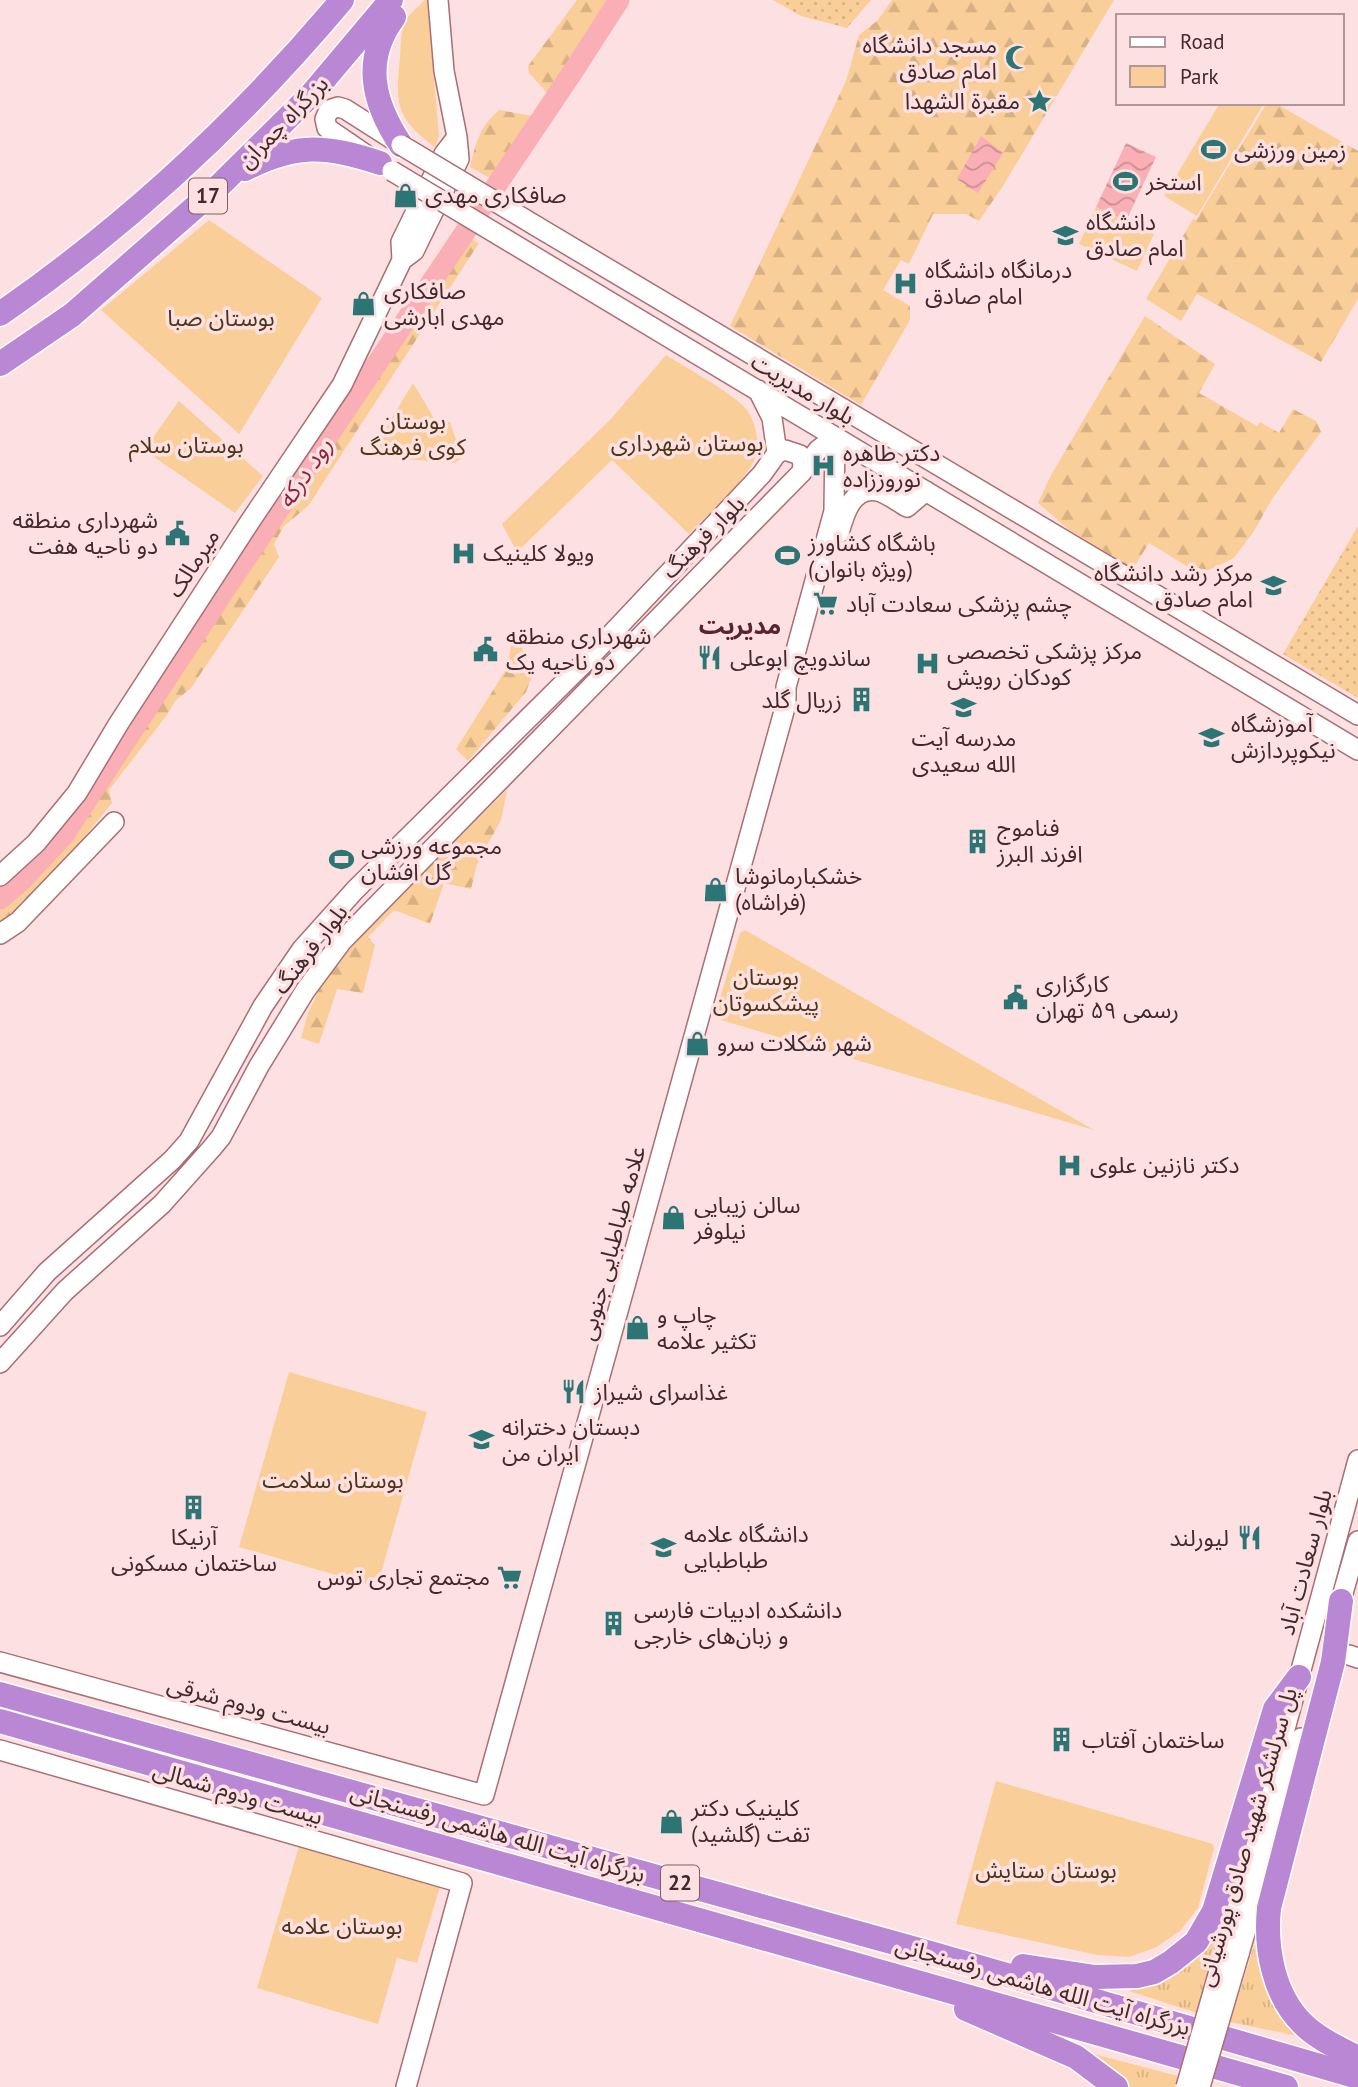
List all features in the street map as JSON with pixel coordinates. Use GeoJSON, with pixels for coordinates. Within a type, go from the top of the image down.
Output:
{"type":"FeatureCollection","features":[{"type":"Feature","properties":{"kind":"highway","name":"بزرگراه چمران"},"geometry":{"type":"LineString","coordinates":[[0,314],[87,250],[160,189],[278,74],[342,0]]}},
{"type":"Feature","properties":{"kind":"highway","name":"بزرگراه چمران"},"geometry":{"type":"LineString","coordinates":[[0,365],[72,316],[218,187],[312,95],[391,0]]}},
{"type":"Feature","properties":{"kind":"highway"},"geometry":{"type":"LineString","coordinates":[[401,145],[387,124],[377,98],[374,69],[376,49],[386,28],[408,0]]}},
{"type":"Feature","properties":{"kind":"highway"},"geometry":{"type":"LineString","coordinates":[[218,187],[246,168],[279,153],[300,150],[348,152],[386,167]]}},
{"type":"Feature","properties":{"kind":"highway"},"geometry":{"type":"LineString","coordinates":[[1341,1601],[1333,1662],[1267,1924],[1274,1974],[1289,2007],[1302,2023],[1318,2036],[1358,2058]]}},
{"type":"Feature","properties":{"kind":"highway"},"geometry":{"type":"LineString","coordinates":[[934,1954],[1111,1978],[1154,1972],[1186,1952],[1208,1926],[1233,1854],[1275,1709],[1299,1677]]}},
{"type":"Feature","properties":{"kind":"highway","name":"بزرگراه آیت الله هاشمی رفسنجانی"},"geometry":{"type":"LineString","coordinates":[[0,1694],[934,1954],[1358,2077]]}},
{"type":"Feature","properties":{"kind":"highway","name":"بزرگراه آیت الله هاشمی رفسنجانی"},"geometry":{"type":"LineString","coordinates":[[0,1721],[1286,2087]]}},
{"type":"Feature","properties":{"kind":"highway"},"geometry":{"type":"LineString","coordinates":[[889,1974],[1076,2057],[1116,2087]]}},
{"type":"Feature","properties":{"kind":"main road","name":"میرمالک"},"geometry":{"type":"LineString","coordinates":[[0,876],[36,843],[77,793],[234,545],[342,385],[402,260],[414,251],[459,159],[444,71],[438,0]]}},
{"type":"Feature","properties":{"kind":"main road","name":"بلوار مدیریت"},"geometry":{"type":"LineString","coordinates":[[1358,715],[346,110],[336,107],[327,113],[325,125],[332,132],[386,167],[1358,750]]}},
{"type":"Feature","properties":{"kind":"main road"},"geometry":{"type":"LineString","coordinates":[[758,390],[772,418],[777,453],[785,450],[800,455],[802,472],[819,475],[824,479],[830,491],[834,511]]}},
{"type":"Feature","properties":{"kind":"main road","name":"بلوار فرهنگ"},"geometry":{"type":"LineString","coordinates":[[0,1363],[65,1291],[162,1204],[221,1137],[259,1066],[305,991],[342,941],[802,472],[818,450],[835,436]]}},
{"type":"Feature","properties":{"kind":"main road","name":"علامه طباطبایی جنوبی"},"geometry":{"type":"LineString","coordinates":[[484,1795],[786,704],[786,687],[834,511],[835,436]]}},
{"type":"Feature","properties":{"kind":"main road","name":"بلوار فرهنگ"},"geometry":{"type":"LineString","coordinates":[[0,1326],[47,1272],[172,1160],[189,1141],[263,1006],[302,949],[365,880],[595,652],[735,505],[777,453]]}},
{"type":"Feature","properties":{"kind":"main road","name":"علامه طباطبایی جنوبی"},"geometry":{"type":"LineString","coordinates":[[786,704],[795,692],[845,513],[852,500],[863,492],[877,491],[907,507],[926,491]]}},
{"type":"Feature","properties":{"kind":"main road"},"geometry":{"type":"LineString","coordinates":[[1121,608],[1136,607],[1139,604],[1140,595],[1135,583]]}},
{"type":"Feature","properties":{"kind":"main road"},"geometry":{"type":"LineString","coordinates":[[0,934],[18,922],[114,822]]}},
{"type":"Feature","properties":{"kind":"main road","name":"بلوار سعادت آباد"},"geometry":{"type":"LineString","coordinates":[[1299,1677],[1358,1460]]}},
{"type":"Feature","properties":{"kind":"main road","name":"بلوار سعادت آباد"},"geometry":{"type":"LineString","coordinates":[[1341,1601],[1358,1541]]}},
{"type":"Feature","properties":{"kind":"main road","name":"پل سرلشکر شهید صادق پورشیانی"},"geometry":{"type":"LineString","coordinates":[[1186,2087],[1232,1952],[1341,1601]]}},
{"type":"Feature","properties":{"kind":"main road","name":"بیست ودوم شرقی"},"geometry":{"type":"LineString","coordinates":[[0,1662],[484,1795]]}},
{"type":"Feature","properties":{"kind":"main road","name":"پل سرلشکر شهید صادق پورشیانی"},"geometry":{"type":"LineString","coordinates":[[1200,2087],[1299,1677]]}},
{"type":"Feature","properties":{"kind":"main road","name":"بیست ودوم شمالی"},"geometry":{"type":"LineString","coordinates":[[0,1750],[462,1883],[406,2087]]}},
{"type":"Feature","properties":{"kind":"green space"},"geometry":{"type":"Polygon","coordinates":[[[425,0],[439,136],[435,147],[412,128],[405,118],[398,87],[404,24],[425,0]]]}},
{"type":"Feature","properties":{"kind":"green space"},"geometry":{"type":"Polygon","coordinates":[[[577,0],[611,0],[550,96],[529,73],[528,66],[577,0]]]}},
{"type":"Feature","properties":{"kind":"green space"},"geometry":{"type":"Polygon","coordinates":[[[773,0],[871,0],[847,28],[801,16],[773,0]]]}},
{"type":"Feature","properties":{"kind":"green space"},"geometry":{"type":"Polygon","coordinates":[[[892,0],[1114,0],[1003,186],[979,221],[966,214],[933,214],[909,264],[901,260],[883,290],[910,306],[910,320],[861,405],[730,326],[846,81],[859,35],[877,21],[892,0]]]}},
{"type":"Feature","properties":{"kind":"green space","name":"زمین ورزشی"},"geometry":{"type":"Polygon","coordinates":[[[1219,105],[1263,105],[1197,216],[1164,196],[1219,105]]]}},
{"type":"Feature","properties":{"kind":"green space"},"geometry":{"type":"Polygon","coordinates":[[[1266,105],[1278,105],[1358,151],[1358,299],[1321,362],[1197,294],[1181,321],[1146,299],[1193,219],[1196,220],[1266,105]]]}},
{"type":"Feature","properties":{"kind":"green space"},"geometry":{"type":"Polygon","coordinates":[[[499,110],[538,117],[495,181],[470,167],[479,136],[499,110]]]}},
{"type":"Feature","properties":{"kind":"green space"},"geometry":{"type":"Polygon","coordinates":[[[1096,207],[1154,234],[1137,271],[1079,244],[1096,207]]]}},
{"type":"Feature","properties":{"kind":"green space","name":"بوستان صبا"},"geometry":{"type":"Polygon","coordinates":[[[209,220],[322,298],[239,434],[101,310],[209,220]]]}},
{"type":"Feature","properties":{"kind":"green space"},"geometry":{"type":"Polygon","coordinates":[[[469,238],[479,243],[308,506],[284,526],[274,544],[279,557],[191,688],[175,701],[109,790],[112,803],[86,835],[32,896],[0,922],[0,906],[50,862],[263,549],[469,238]]]}},
{"type":"Feature","properties":{"kind":"green space"},"geometry":{"type":"Polygon","coordinates":[[[1145,316],[1215,364],[1199,393],[1257,426],[1260,422],[1279,433],[1293,409],[1316,421],[1321,432],[1272,499],[1254,531],[1234,558],[1209,570],[1188,567],[1149,543],[1133,569],[1068,529],[1038,503],[1051,475],[1145,316]]]}},
{"type":"Feature","properties":{"kind":"green space","name":"بوستان شهرداری"},"geometry":{"type":"Polygon","coordinates":[[[666,355],[730,395],[750,414],[757,449],[748,471],[689,534],[612,460],[517,552],[502,524],[610,420],[666,355]]]}},
{"type":"Feature","properties":{"kind":"green space","name":"بوستان کوی فرهنگ"},"geometry":{"type":"Polygon","coordinates":[[[413,383],[437,423],[450,422],[462,458],[454,463],[369,456],[413,383]]]}},
{"type":"Feature","properties":{"kind":"green space","name":"بوستان سلام"},"geometry":{"type":"Polygon","coordinates":[[[179,401],[263,476],[235,513],[144,450],[179,401]]]}},
{"type":"Feature","properties":{"kind":"green space"},"geometry":{"type":"Polygon","coordinates":[[[1358,526],[1358,698],[1283,654],[1358,526]]]}},
{"type":"Feature","properties":{"kind":"green space"},"geometry":{"type":"Polygon","coordinates":[[[513,635],[518,637],[532,676],[526,692],[468,761],[456,749],[507,668],[513,635]]]}},
{"type":"Feature","properties":{"kind":"green space"},"geometry":{"type":"Polygon","coordinates":[[[507,790],[501,820],[477,864],[471,889],[444,883],[430,924],[394,910],[368,937],[375,945],[363,993],[337,989],[319,1044],[301,1038],[308,1013],[321,985],[362,934],[507,790]]]}},
{"type":"Feature","properties":{"kind":"green space","name":"بوستان پیشکسوتان"},"geometry":{"type":"Polygon","coordinates":[[[745,930],[1094,1130],[714,1018],[740,933],[745,930]]]}},
{"type":"Feature","properties":{"kind":"green space","name":"بوستان سلامت"},"geometry":{"type":"Polygon","coordinates":[[[289,1372],[427,1412],[377,1587],[239,1547],[289,1372]]]}},
{"type":"Feature","properties":{"kind":"green space","name":"بوستان ستایش"},"geometry":{"type":"Polygon","coordinates":[[[996,1781],[1213,1844],[1198,1908],[1180,1931],[1155,1948],[1129,1957],[1097,1955],[956,1924],[996,1781]]]}},
{"type":"Feature","properties":{"kind":"green space","name":"بوستان علامه"},"geometry":{"type":"Polygon","coordinates":[[[299,1846],[440,1887],[417,1963],[397,1958],[378,2024],[257,1988],[299,1846]]]}},
{"type":"Feature","properties":{"kind":"green space"},"geometry":{"type":"Polygon","coordinates":[[[1260,1927],[1307,2038],[1230,2022],[1260,1927]]]}},
{"type":"Feature","properties":{"kind":"green space"},"geometry":{"type":"Polygon","coordinates":[[[1218,1935],[1197,2013],[1129,1991],[1166,1979],[1184,1969],[1218,1935]]]}},
{"type":"Feature","properties":{"kind":"green space"},"geometry":{"type":"Polygon","coordinates":[[[1086,2052],[1178,2076],[1175,2087],[1126,2087],[1086,2052]]]}},
{"type":"Feature","properties":{"kind":"water"},"geometry":{"type":"Polygon","coordinates":[[[981,136],[1003,153],[978,193],[957,179],[981,136]]]}},
{"type":"Feature","properties":{"kind":"water","name":"استخر"},"geometry":{"type":"Polygon","coordinates":[[[1126,143],[1156,157],[1126,221],[1096,207],[1126,143]]]}},
{"type":"Feature","properties":{"kind":"waterway","name":"رود درکه"},"geometry":{"type":"LineString","coordinates":[[0,899],[20,882],[64,835],[619,0]]}},
{"type":"Feature","properties":{"kind":"place","name":"مسجد دانشگاه امام صادق"},"geometry":{"type":"Point","coordinates":[1017,58]}},
{"type":"Feature","properties":{"kind":"place","name":"مقبرة الشهدا"},"geometry":{"type":"Point","coordinates":[1040,101]}},
{"type":"Feature","properties":{"kind":"place","name":"زمین ورزشی"},"geometry":{"type":"Point","coordinates":[1214,150]}},
{"type":"Feature","properties":{"kind":"place","name":"استخر"},"geometry":{"type":"Point","coordinates":[1126,182]}},
{"type":"Feature","properties":{"kind":"place","name":"صافکاری مهدی"},"geometry":{"type":"Point","coordinates":[405,195]}},
{"type":"Feature","properties":{"kind":"place","name":"دانشگاه امام صادق"},"geometry":{"type":"Point","coordinates":[1066,235]}},
{"type":"Feature","properties":{"kind":"place","name":"درمانگاه دانشگاه امام صادق"},"geometry":{"type":"Point","coordinates":[905,283]}},
{"type":"Feature","properties":{"kind":"place","name":"صافکاری مهدی ابارشی"},"geometry":{"type":"Point","coordinates":[364,304]}},
{"type":"Feature","properties":{"kind":"place","name":"دکتر طاهره نوروززاده"},"geometry":{"type":"Point","coordinates":[823,466]}},
{"type":"Feature","properties":{"kind":"place","name":"شهرداری منطقه دو ناحیه هفت"},"geometry":{"type":"Point","coordinates":[178,533]}},
{"type":"Feature","properties":{"kind":"place","name":"ویولا کلینیک"},"geometry":{"type":"Point","coordinates":[463,553]}},
{"type":"Feature","properties":{"kind":"place","name":"باشگاه کشاورز (ویژه بانوان)"},"geometry":{"type":"Point","coordinates":[788,556]}},
{"type":"Feature","properties":{"kind":"place","name":"مرکز رشد دانشگاه امام صادق"},"geometry":{"type":"Point","coordinates":[1273,586]}},
{"type":"Feature","properties":{"kind":"place","name":"چشم پزشکی سعادت آباد"},"geometry":{"type":"Point","coordinates":[826,604]}},
{"type":"Feature","properties":{"kind":"place","name":"شهرداری منطقه دو ناحیه یک"},"geometry":{"type":"Point","coordinates":[486,649]}},
{"type":"Feature","properties":{"kind":"place","name":"ساندویچ ابوعلی"},"geometry":{"type":"Point","coordinates":[710,658]}},
{"type":"Feature","properties":{"kind":"place","name":"مرکز پزشکی تخصصی کودکان رویش"},"geometry":{"type":"Point","coordinates":[927,664]}},
{"type":"Feature","properties":{"kind":"place","name":"زریال گلد"},"geometry":{"type":"Point","coordinates":[862,700]}},
{"type":"Feature","properties":{"kind":"place","name":"مدرسه آیت الله سعیدی"},"geometry":{"type":"Point","coordinates":[964,708]}},
{"type":"Feature","properties":{"kind":"place","name":"آموزشگاه نیکوپردازش"},"geometry":{"type":"Point","coordinates":[1211,737]}},
{"type":"Feature","properties":{"kind":"place","name":"فناموج افرند البرز"},"geometry":{"type":"Point","coordinates":[977,841]}},
{"type":"Feature","properties":{"kind":"place","name":"مجموعه ورزشی گل افشان"},"geometry":{"type":"Point","coordinates":[341,859]}},
{"type":"Feature","properties":{"kind":"place","name":"خشکبارمانوشا (فراشاه)"},"geometry":{"type":"Point","coordinates":[715,889]}},
{"type":"Feature","properties":{"kind":"place","name":"کارگزاری رسمی ۵۹ تهران"},"geometry":{"type":"Point","coordinates":[1016,997]}},
{"type":"Feature","properties":{"kind":"place","name":"شهر شکلات سرو"},"geometry":{"type":"Point","coordinates":[697,1043]}},
{"type":"Feature","properties":{"kind":"place","name":"دکتر نازنین علوی"},"geometry":{"type":"Point","coordinates":[1070,1165]}},
{"type":"Feature","properties":{"kind":"place","name":"سالن زیبایی نیلوفر"},"geometry":{"type":"Point","coordinates":[674,1218]}},
{"type":"Feature","properties":{"kind":"place","name":"چاپ و تکثیر علامه"},"geometry":{"type":"Point","coordinates":[637,1328]}},
{"type":"Feature","properties":{"kind":"place","name":"غذاسرای شیراز"},"geometry":{"type":"Point","coordinates":[574,1392]}},
{"type":"Feature","properties":{"kind":"place","name":"دبستان دخترانه ایران من"},"geometry":{"type":"Point","coordinates":[482,1440]}},
{"type":"Feature","properties":{"kind":"place","name":"آرنیکا ساختمان مسکونی"},"geometry":{"type":"Point","coordinates":[194,1507]}},
{"type":"Feature","properties":{"kind":"place","name":"لیورلند"},"geometry":{"type":"Point","coordinates":[1249,1538]}},
{"type":"Feature","properties":{"kind":"place","name":"دانشگاه علامه طباطبایی"},"geometry":{"type":"Point","coordinates":[664,1547]}},
{"type":"Feature","properties":{"kind":"place","name":"مجتمع تجاری توس"},"geometry":{"type":"Point","coordinates":[510,1577]}},
{"type":"Feature","properties":{"kind":"place","name":"دانشکده ادبیات فارسی و زبان‌های خارجی"},"geometry":{"type":"Point","coordinates":[614,1623]}},
{"type":"Feature","properties":{"kind":"place","name":"ساختمان آفتاب"},"geometry":{"type":"Point","coordinates":[1062,1740]}},
{"type":"Feature","properties":{"kind":"place","name":"کلینیک دکتر تفت (گلشید)"},"geometry":{"type":"Point","coordinates":[671,1821]}},
{"type":"Feature","properties":{"kind":"district","name":"مدیریت"},"geometry":{"type":"Point","coordinates":[740,626]}}]}
